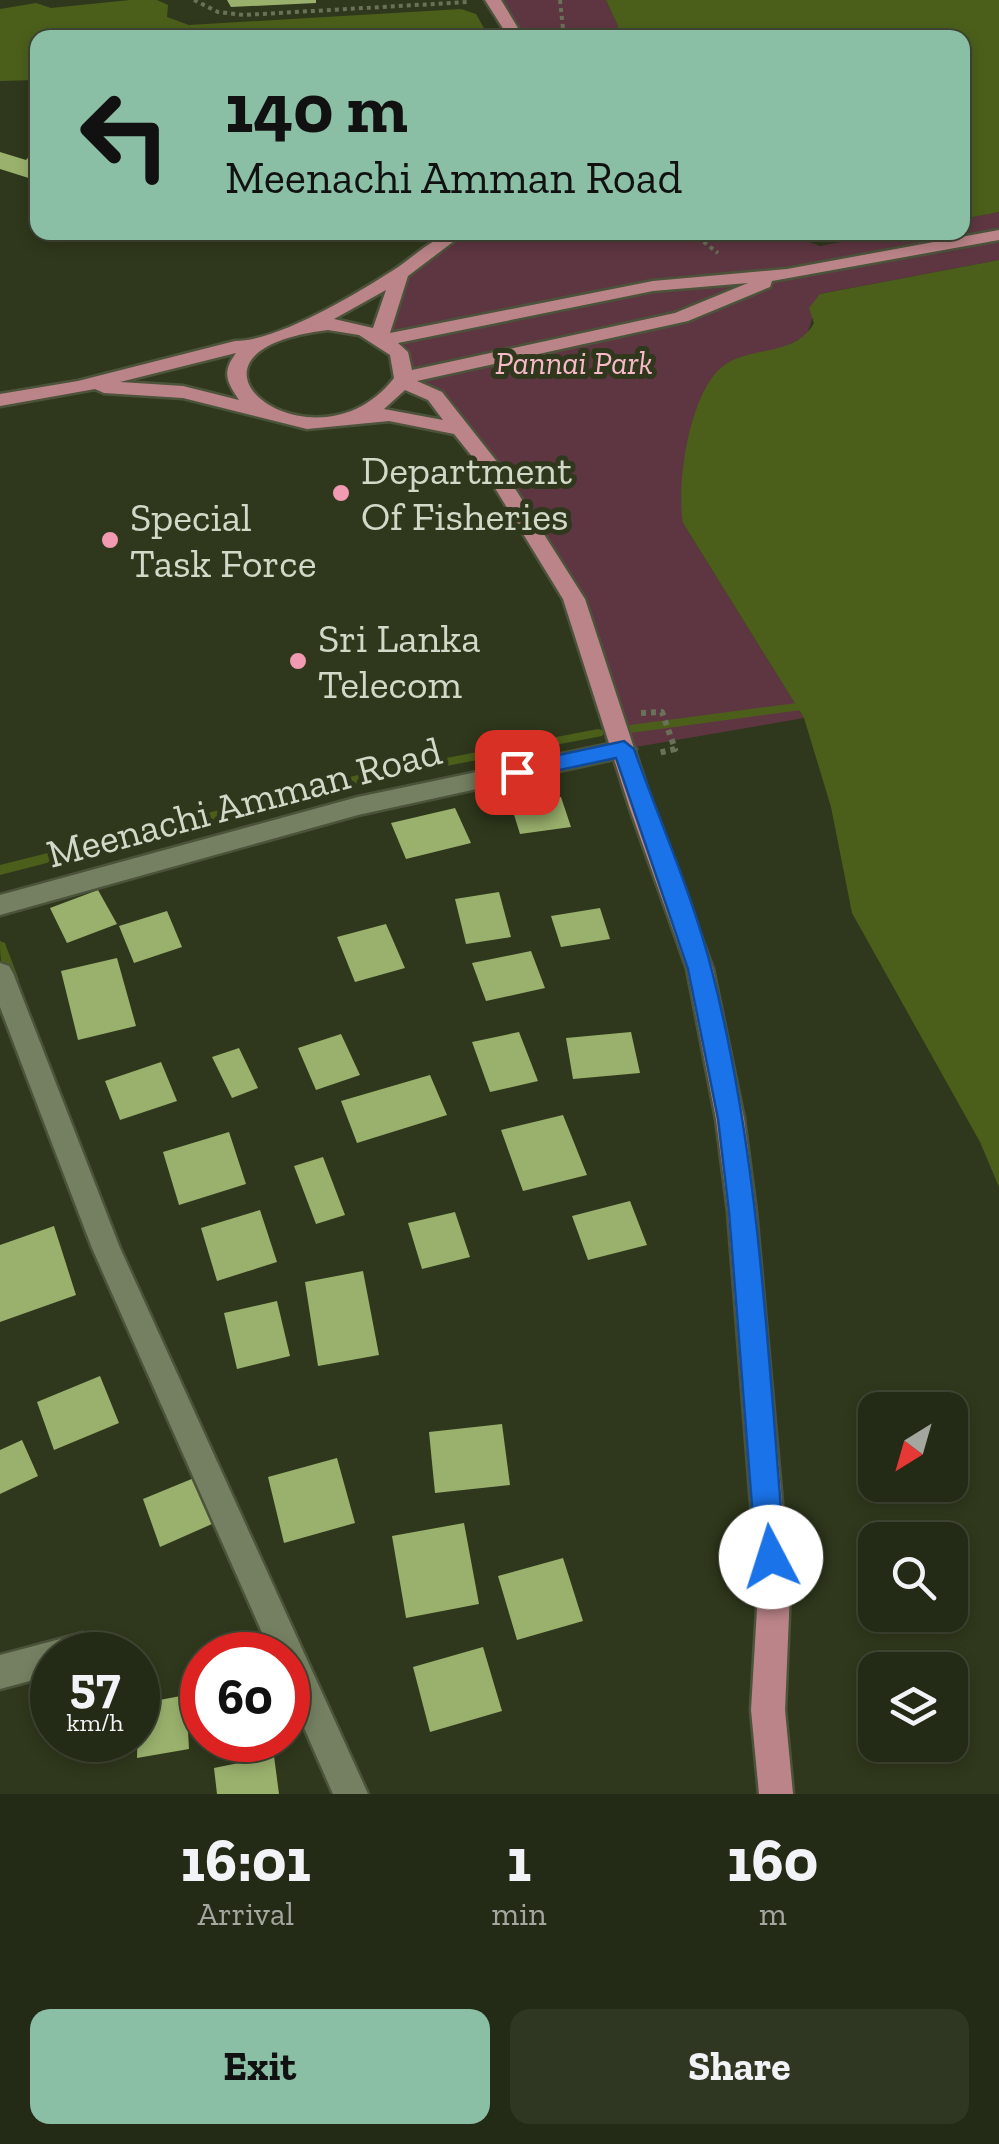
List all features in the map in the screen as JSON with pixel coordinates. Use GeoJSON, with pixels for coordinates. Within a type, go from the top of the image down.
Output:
{"type":"FeatureCollection","features":[{"type":"Feature","properties":{"kind":"main road"},"geometry":{"type":"LineString","coordinates":[[493,0],[512,30]]}},
{"type":"Feature","properties":{"kind":"main road"},"geometry":{"type":"LineString","coordinates":[[382,338],[652,286],[788,274],[999,235]]}},
{"type":"Feature","properties":{"kind":"main road"},"geometry":{"type":"LineString","coordinates":[[275,416],[258,408],[238,384],[242,358],[252,347],[278,333],[310,325],[400,274],[447,240]]}},
{"type":"Feature","properties":{"kind":"main road"},"geometry":{"type":"LineString","coordinates":[[382,338],[400,274]]}},
{"type":"Feature","properties":{"kind":"main road"},"geometry":{"type":"LineString","coordinates":[[353,417],[393,396],[404,380],[681,317],[788,274]]}},
{"type":"Feature","properties":{"kind":"main road"},"geometry":{"type":"LineString","coordinates":[[310,325],[347,326],[382,338],[399,352],[404,380]]}},
{"type":"Feature","properties":{"kind":"main road"},"geometry":{"type":"LineString","coordinates":[[0,400],[79,387],[194,356],[252,347]]}},
{"type":"Feature","properties":{"kind":"main road"},"geometry":{"type":"LineString","coordinates":[[404,380],[436,396],[461,428],[495,472],[574,599],[700,969],[730,1119],[742,1212],[774,1592],[768,1710],[776,1794]]}},
{"type":"Feature","properties":{"kind":"main road"},"geometry":{"type":"LineString","coordinates":[[79,387],[183,392],[309,422],[389,415],[461,428]]}},
{"type":"Feature","properties":{"kind":"street","name":"Meenachi Amman Road"},"geometry":{"type":"LineString","coordinates":[[0,905],[620,736]]}},
{"type":"Feature","properties":{"kind":"street"},"geometry":{"type":"LineString","coordinates":[[0,973],[106,1248],[351,1794]]}},
{"type":"Feature","properties":{"kind":"street"},"geometry":{"type":"LineString","coordinates":[[0,1672],[30,1664]]}},
{"type":"Feature","properties":{"kind":"path"},"geometry":{"type":"LineString","coordinates":[[194,0],[218,12],[244,15],[493,0]]}},
{"type":"Feature","properties":{"kind":"path"},"geometry":{"type":"LineString","coordinates":[[560,0],[563,30]]}},
{"type":"Feature","properties":{"kind":"green space"},"geometry":{"type":"Polygon","coordinates":[[[493,0],[606,0],[618,26],[616,30],[512,30],[493,0]]]}},
{"type":"Feature","properties":{"kind":"green space","name":"Pannai Park"},"geometry":{"type":"Polygon","coordinates":[[[999,212],[999,260],[820,294],[807,335],[785,347],[726,364],[683,523],[804,718],[624,749],[574,599],[435,396],[403,382],[385,340],[400,274],[448,240],[803,240],[820,246],[852,240],[970,240],[970,218],[999,212]]]}},
{"type":"Feature","properties":{"kind":"shaded area"},"geometry":{"type":"Polygon","coordinates":[[[157,0],[168,5],[167,17],[189,25],[461,9],[476,14],[485,30],[30,30],[30,80],[0,81],[0,9],[36,3],[51,8],[157,0]]]}},
{"type":"Feature","properties":{"kind":"shaded area"},"geometry":{"type":"Polygon","coordinates":[[[606,0],[999,0],[999,212],[970,218],[970,30],[616,30],[618,26],[606,0]]]}},
{"type":"Feature","properties":{"kind":"shaded area"},"geometry":{"type":"Polygon","coordinates":[[[999,260],[999,1187],[980,1142],[852,913],[831,807],[804,718],[683,523],[681,506],[684,462],[695,414],[703,393],[726,364],[797,341],[814,323],[809,308],[820,294],[999,260]]]}},
{"type":"Feature","properties":{"kind":"building"},"geometry":{"type":"Polygon","coordinates":[[[227,0],[316,0],[316,3],[231,7],[227,0]]]}},
{"type":"Feature","properties":{"kind":"building"},"geometry":{"type":"Polygon","coordinates":[[[0,152],[26,160],[30,155],[30,178],[0,169],[0,152]]]}},
{"type":"Feature","properties":{"kind":"building"},"geometry":{"type":"Polygon","coordinates":[[[561,797],[571,827],[520,834],[511,805],[561,797]]]}},
{"type":"Feature","properties":{"kind":"building"},"geometry":{"type":"Polygon","coordinates":[[[455,808],[471,843],[406,859],[391,823],[455,808]]]}},
{"type":"Feature","properties":{"kind":"building"},"geometry":{"type":"Polygon","coordinates":[[[98,890],[117,924],[67,943],[50,908],[98,890]]]}},
{"type":"Feature","properties":{"kind":"building"},"geometry":{"type":"Polygon","coordinates":[[[499,892],[511,937],[466,944],[455,899],[499,892]]]}},
{"type":"Feature","properties":{"kind":"building"},"geometry":{"type":"Polygon","coordinates":[[[600,908],[610,939],[561,947],[551,916],[600,908]]]}},
{"type":"Feature","properties":{"kind":"building"},"geometry":{"type":"Polygon","coordinates":[[[167,911],[182,947],[134,963],[119,926],[167,911]]]}},
{"type":"Feature","properties":{"kind":"building"},"geometry":{"type":"Polygon","coordinates":[[[386,924],[405,968],[355,982],[337,937],[386,924]]]}},
{"type":"Feature","properties":{"kind":"building"},"geometry":{"type":"Polygon","coordinates":[[[531,951],[545,988],[486,1001],[472,963],[531,951]]]}},
{"type":"Feature","properties":{"kind":"building"},"geometry":{"type":"Polygon","coordinates":[[[117,958],[136,1026],[78,1040],[61,971],[117,958]]]}},
{"type":"Feature","properties":{"kind":"building"},"geometry":{"type":"Polygon","coordinates":[[[519,1032],[538,1081],[490,1092],[472,1042],[519,1032]]]}},
{"type":"Feature","properties":{"kind":"building"},"geometry":{"type":"Polygon","coordinates":[[[631,1032],[640,1073],[573,1079],[566,1038],[631,1032]]]}},
{"type":"Feature","properties":{"kind":"building"},"geometry":{"type":"Polygon","coordinates":[[[341,1034],[360,1075],[316,1090],[298,1048],[341,1034]]]}},
{"type":"Feature","properties":{"kind":"building"},"geometry":{"type":"Polygon","coordinates":[[[239,1048],[258,1088],[232,1098],[212,1057],[239,1048]]]}},
{"type":"Feature","properties":{"kind":"building"},"geometry":{"type":"Polygon","coordinates":[[[161,1062],[177,1101],[120,1120],[105,1081],[161,1062]]]}},
{"type":"Feature","properties":{"kind":"building"},"geometry":{"type":"Polygon","coordinates":[[[430,1075],[447,1115],[357,1143],[341,1101],[430,1075]]]}},
{"type":"Feature","properties":{"kind":"building"},"geometry":{"type":"Polygon","coordinates":[[[563,1115],[587,1175],[523,1191],[501,1130],[563,1115]]]}},
{"type":"Feature","properties":{"kind":"building"},"geometry":{"type":"Polygon","coordinates":[[[229,1132],[246,1184],[179,1205],[163,1152],[229,1132]]]}},
{"type":"Feature","properties":{"kind":"building"},"geometry":{"type":"Polygon","coordinates":[[[323,1157],[345,1215],[316,1224],[294,1166],[323,1157]]]}},
{"type":"Feature","properties":{"kind":"building"},"geometry":{"type":"Polygon","coordinates":[[[630,1201],[647,1245],[588,1260],[572,1216],[630,1201]]]}},
{"type":"Feature","properties":{"kind":"building"},"geometry":{"type":"Polygon","coordinates":[[[260,1210],[277,1262],[217,1281],[201,1228],[260,1210]]]}},
{"type":"Feature","properties":{"kind":"building"},"geometry":{"type":"Polygon","coordinates":[[[455,1212],[470,1257],[422,1269],[408,1223],[455,1212]]]}},
{"type":"Feature","properties":{"kind":"building"},"geometry":{"type":"Polygon","coordinates":[[[54,1226],[76,1295],[0,1322],[0,1245],[54,1226]]]}},
{"type":"Feature","properties":{"kind":"building"},"geometry":{"type":"Polygon","coordinates":[[[363,1271],[379,1355],[318,1366],[305,1282],[363,1271]]]}},
{"type":"Feature","properties":{"kind":"building"},"geometry":{"type":"Polygon","coordinates":[[[277,1301],[290,1356],[237,1369],[224,1313],[277,1301]]]}},
{"type":"Feature","properties":{"kind":"building"},"geometry":{"type":"Polygon","coordinates":[[[100,1376],[119,1423],[54,1450],[37,1402],[100,1376]]]}},
{"type":"Feature","properties":{"kind":"building"},"geometry":{"type":"Polygon","coordinates":[[[502,1424],[510,1485],[435,1493],[429,1432],[502,1424]]]}},
{"type":"Feature","properties":{"kind":"building"},"geometry":{"type":"Polygon","coordinates":[[[22,1440],[38,1476],[0,1494],[0,1450],[22,1440]]]}},
{"type":"Feature","properties":{"kind":"building"},"geometry":{"type":"Polygon","coordinates":[[[337,1458],[355,1523],[284,1543],[268,1477],[337,1458]]]}},
{"type":"Feature","properties":{"kind":"building"},"geometry":{"type":"Polygon","coordinates":[[[194,1478],[212,1524],[160,1547],[143,1499],[194,1478]]]}},
{"type":"Feature","properties":{"kind":"building"},"geometry":{"type":"Polygon","coordinates":[[[464,1523],[479,1604],[406,1618],[392,1536],[464,1523]]]}},
{"type":"Feature","properties":{"kind":"building"},"geometry":{"type":"Polygon","coordinates":[[[563,1558],[583,1621],[517,1640],[498,1576],[563,1558]]]}},
{"type":"Feature","properties":{"kind":"building"},"geometry":{"type":"Polygon","coordinates":[[[483,1647],[502,1711],[430,1732],[413,1667],[483,1647]]]}},
{"type":"Feature","properties":{"kind":"building"},"geometry":{"type":"Polygon","coordinates":[[[180,1696],[180,1751],[160,1754],[160,1700],[180,1696]]]}},
{"type":"Feature","properties":{"kind":"building"},"geometry":{"type":"Polygon","coordinates":[[[244,1762],[275,1762],[279,1794],[217,1794],[214,1768],[244,1762]]]}},
{"type":"Feature","properties":{"kind":"waterway"},"geometry":{"type":"LineString","coordinates":[[630,729],[797,707]]}},
{"type":"Feature","properties":{"kind":"waterway"},"geometry":{"type":"LineString","coordinates":[[0,870],[358,779],[598,733]]}},
{"type":"Feature","properties":{"kind":"waterway"},"geometry":{"type":"LineString","coordinates":[[0,946],[13,980]]}},
{"type":"Feature","properties":{"kind":"place","name":"Department Of Fisheries"},"geometry":{"type":"Point","coordinates":[341,493]}},
{"type":"Feature","properties":{"kind":"place","name":"Special Task Force"},"geometry":{"type":"Point","coordinates":[110,540]}},
{"type":"Feature","properties":{"kind":"place","name":"Sri Lanka Telecom"},"geometry":{"type":"Point","coordinates":[298,661]}},
{"type":"Feature","properties":{"kind":"route"},"geometry":{"type":"LineString","coordinates":[[517,772],[624,749],[700,969],[730,1119],[742,1212],[771,1557]]}}]}
